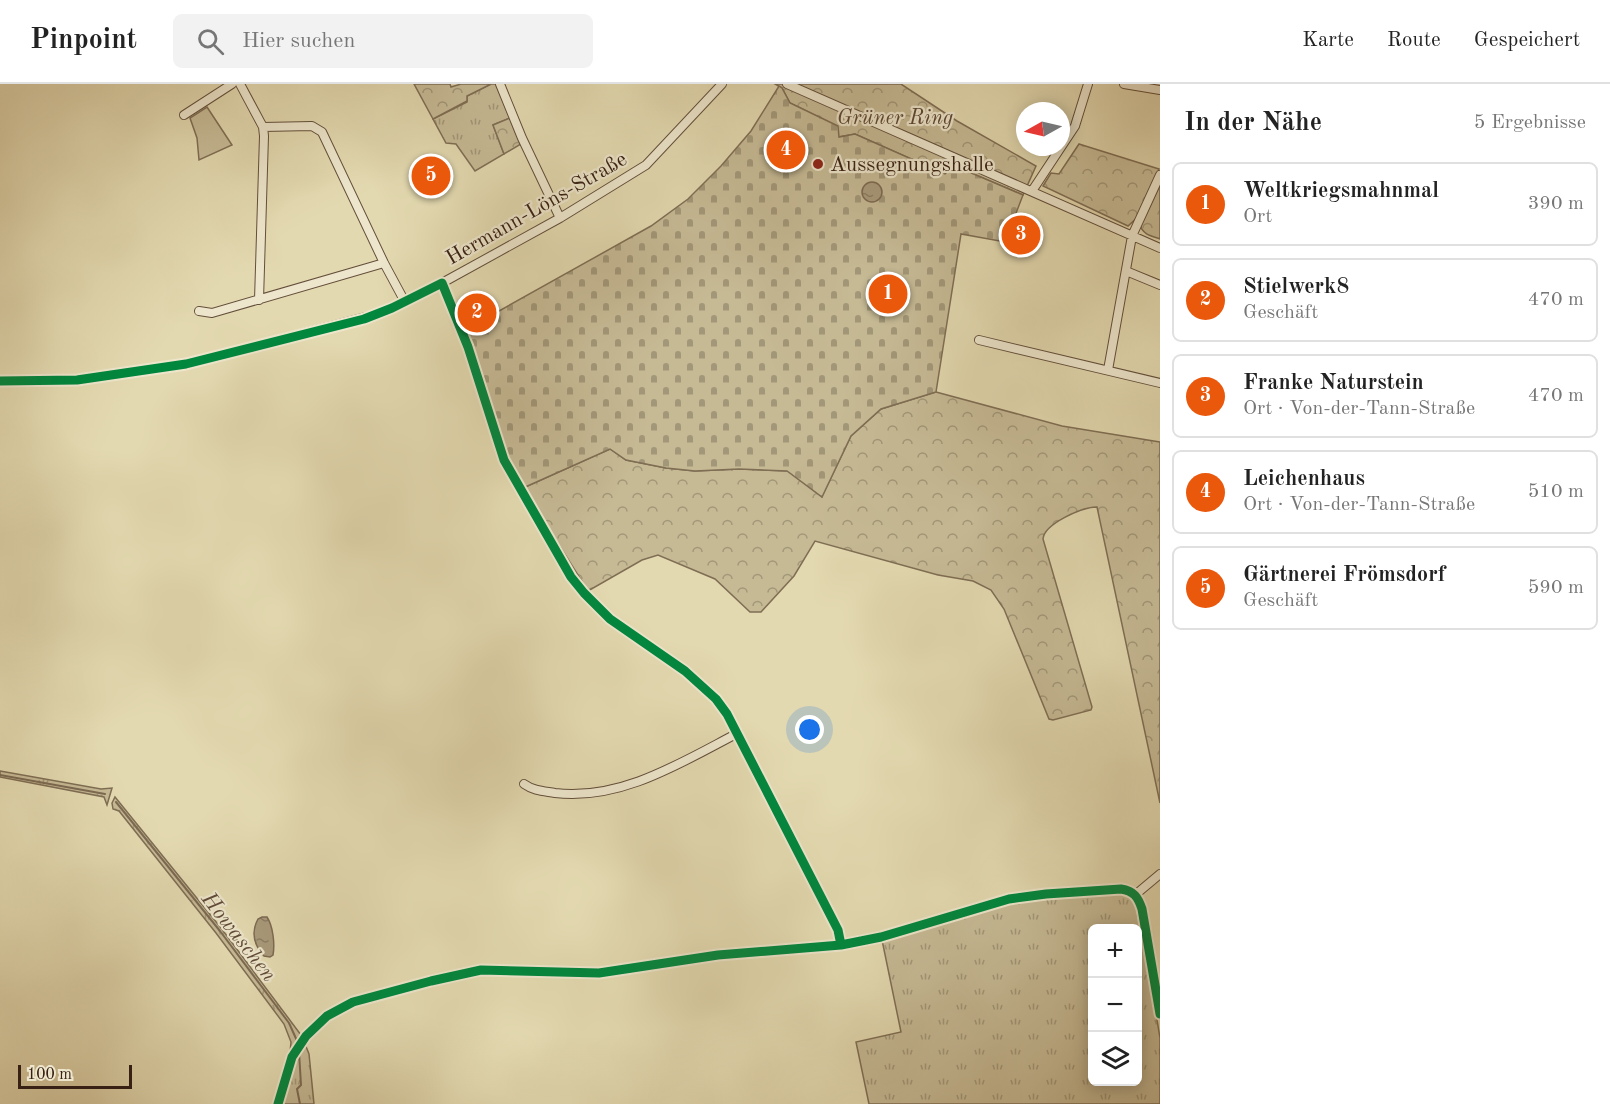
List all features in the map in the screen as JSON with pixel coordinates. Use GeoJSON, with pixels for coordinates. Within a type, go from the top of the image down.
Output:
{"type":"FeatureCollection","features":[{"type":"Feature","properties":{"kind":"street"},"geometry":{"type":"LineString","coordinates":[[184,116],[232,84]]}},
{"type":"Feature","properties":{"kind":"street"},"geometry":{"type":"LineString","coordinates":[[240,84],[263,127],[264,136],[259,300]]}},
{"type":"Feature","properties":{"kind":"street"},"geometry":{"type":"LineString","coordinates":[[500,84],[522,138],[560,218]]}},
{"type":"Feature","properties":{"kind":"street","name":"Hermann-Löns-Straße"},"geometry":{"type":"LineString","coordinates":[[0,381],[77,380],[186,364],[381,313],[442,284],[560,218],[646,165],[722,84]]}},
{"type":"Feature","properties":{"kind":"street"},"geometry":{"type":"LineString","coordinates":[[787,84],[1160,248]]}},
{"type":"Feature","properties":{"kind":"street"},"geometry":{"type":"LineString","coordinates":[[1032,191],[1075,126],[1088,84]]}},
{"type":"Feature","properties":{"kind":"street"},"geometry":{"type":"LineString","coordinates":[[1124,84],[1160,90]]}},
{"type":"Feature","properties":{"kind":"street"},"geometry":{"type":"LineString","coordinates":[[263,127],[312,126],[322,132],[405,302]]}},
{"type":"Feature","properties":{"kind":"street"},"geometry":{"type":"LineString","coordinates":[[1108,370],[1112,360],[1132,236],[1160,175]]}},
{"type":"Feature","properties":{"kind":"street"},"geometry":{"type":"LineString","coordinates":[[199,311],[212,313],[384,262]]}},
{"type":"Feature","properties":{"kind":"street"},"geometry":{"type":"LineString","coordinates":[[1126,271],[1160,285]]}},
{"type":"Feature","properties":{"kind":"street"},"geometry":{"type":"LineString","coordinates":[[442,284],[468,347],[504,460],[571,577],[610,619],[678,666],[707,690],[728,714],[838,930],[841,945]]}},
{"type":"Feature","properties":{"kind":"street"},"geometry":{"type":"LineString","coordinates":[[979,340],[1160,383]]}},
{"type":"Feature","properties":{"kind":"street"},"geometry":{"type":"LineString","coordinates":[[524,784],[533,790],[562,794],[619,787],[654,775],[738,733]]}},
{"type":"Feature","properties":{"kind":"street"},"geometry":{"type":"LineString","coordinates":[[1136,895],[1160,874]]}},
{"type":"Feature","properties":{"kind":"street"},"geometry":{"type":"LineString","coordinates":[[278,1104],[288,1067],[301,1043],[327,1016],[353,1002],[469,971],[599,973],[718,955],[841,945],[881,937],[1009,899],[1046,894],[1120,889],[1136,895],[1142,909],[1160,1014]]}},
{"type":"Feature","properties":{"kind":"green space"},"geometry":{"type":"Polygon","coordinates":[[[414,84],[450,84],[451,87],[461,84],[491,84],[467,96],[467,101],[433,119],[414,84]]]}},
{"type":"Feature","properties":{"kind":"green space"},"geometry":{"type":"Polygon","coordinates":[[[491,84],[496,84],[510,118],[493,125],[504,154],[475,171],[456,144],[446,143],[433,119],[467,102],[467,96],[491,84]]]}},
{"type":"Feature","properties":{"kind":"green space","name":"Grüner Ring"},"geometry":{"type":"Polygon","coordinates":[[[775,84],[901,84],[957,121],[1036,166],[1023,195],[955,166],[945,174],[855,134],[838,137],[837,126],[790,103],[782,88],[775,84]]]}},
{"type":"Feature","properties":{"kind":"green space"},"geometry":{"type":"Polygon","coordinates":[[[779,86],[790,103],[838,126],[839,137],[855,134],[945,174],[955,166],[1023,195],[1005,242],[961,234],[936,392],[881,409],[851,436],[822,497],[787,471],[739,469],[695,471],[666,468],[626,460],[610,449],[523,488],[498,435],[470,339],[465,330],[651,226],[688,199],[751,131],[779,86]]]}},
{"type":"Feature","properties":{"kind":"green space"},"geometry":{"type":"Polygon","coordinates":[[[207,107],[232,145],[199,160],[197,138],[190,118],[207,107]]]}},
{"type":"Feature","properties":{"kind":"green space"},"geometry":{"type":"Polygon","coordinates":[[[510,118],[521,144],[504,154],[493,125],[510,118]]]}},
{"type":"Feature","properties":{"kind":"green space"},"geometry":{"type":"Polygon","coordinates":[[[1079,144],[1159,169],[1141,214],[1128,226],[1043,186],[1051,173],[1059,174],[1079,144]]]}},
{"type":"Feature","properties":{"kind":"green space"},"geometry":{"type":"Polygon","coordinates":[[[1160,181],[1160,239],[1146,233],[1140,225],[1160,181]]]}},
{"type":"Feature","properties":{"kind":"green space"},"geometry":{"type":"Polygon","coordinates":[[[936,392],[1062,426],[1160,442],[1160,803],[1097,507],[1065,517],[1045,533],[1043,539],[1092,707],[1091,710],[1053,720],[1049,719],[1004,609],[991,590],[973,581],[938,575],[815,541],[794,576],[761,612],[750,612],[715,579],[658,555],[642,560],[588,591],[523,488],[610,449],[626,460],[666,468],[695,471],[739,469],[788,471],[822,496],[851,436],[881,409],[936,392]]]}},
{"type":"Feature","properties":{"kind":"green space"},"geometry":{"type":"Polygon","coordinates":[[[0,771],[101,789],[112,788],[107,805],[104,797],[0,777],[0,771]]]}},
{"type":"Feature","properties":{"kind":"green space"},"geometry":{"type":"Polygon","coordinates":[[[115,797],[221,928],[301,1035],[290,1053],[291,1042],[284,1024],[216,933],[119,811],[113,809],[112,803],[115,797]]]}},
{"type":"Feature","properties":{"kind":"green space"},"geometry":{"type":"Polygon","coordinates":[[[1120,892],[1132,898],[1139,911],[1141,924],[1088,924],[1088,1086],[1142,1086],[1142,929],[1160,1038],[1160,1104],[869,1104],[856,1042],[901,1032],[882,940],[1008,903],[1046,897],[1120,892]]]}},
{"type":"Feature","properties":{"kind":"green space"},"geometry":{"type":"Polygon","coordinates":[[[305,1044],[309,1054],[314,1104],[281,1104],[294,1059],[305,1044]]]}},
{"type":"Feature","properties":{"kind":"water"},"geometry":{"type":"Polygon","coordinates":[[[872,182],[879,185],[882,192],[879,199],[872,202],[865,199],[862,192],[865,185],[872,182]]]}},
{"type":"Feature","properties":{"kind":"water"},"geometry":{"type":"Polygon","coordinates":[[[262,917],[267,917],[272,930],[274,951],[270,957],[264,956],[255,938],[256,924],[262,917]]]}},
{"type":"Feature","properties":{"kind":"waterway","name":"Howaschen"},"geometry":{"type":"LineString","coordinates":[[0,775],[105,794]]}},
{"type":"Feature","properties":{"kind":"waterway","name":"Howaschen"},"geometry":{"type":"LineString","coordinates":[[116,802],[220,931],[289,1023],[298,1043]]}},
{"type":"Feature","properties":{"kind":"waterway","name":"Howaschen"},"geometry":{"type":"LineString","coordinates":[[299,1052],[301,1085],[297,1089],[300,1104]]}},
{"type":"Feature","properties":{"kind":"cycle path"},"geometry":{"type":"LineString","coordinates":[[0,381],[77,380],[186,364],[364,319],[442,283],[468,347],[504,460],[571,577],[610,619],[685,671],[716,699],[727,714],[838,930],[841,945]]}},
{"type":"Feature","properties":{"kind":"cycle path"},"geometry":{"type":"LineString","coordinates":[[278,1104],[292,1057],[306,1036],[327,1016],[353,1002],[481,970],[599,973],[718,955],[841,945],[881,937],[1009,899],[1046,894],[1121,889],[1135,895],[1142,909],[1160,1014]]}},
{"type":"Feature","properties":{"kind":"place","name":"Leichenhaus"},"geometry":{"type":"Point","coordinates":[786,150]}},
{"type":"Feature","properties":{"kind":"place","name":"Aussegnungshalle"},"geometry":{"type":"Point","coordinates":[818,164]}},
{"type":"Feature","properties":{"kind":"place","name":"Gärtnerei Frömsdorf"},"geometry":{"type":"Point","coordinates":[431,176]}},
{"type":"Feature","properties":{"kind":"place","name":"Franke Naturstein"},"geometry":{"type":"Point","coordinates":[1021,235]}},
{"type":"Feature","properties":{"kind":"place","name":"Weltkriegsmahnmal"},"geometry":{"type":"Point","coordinates":[888,294]}},
{"type":"Feature","properties":{"kind":"place","name":"Stielwerk8"},"geometry":{"type":"Point","coordinates":[477,313]}}]}
